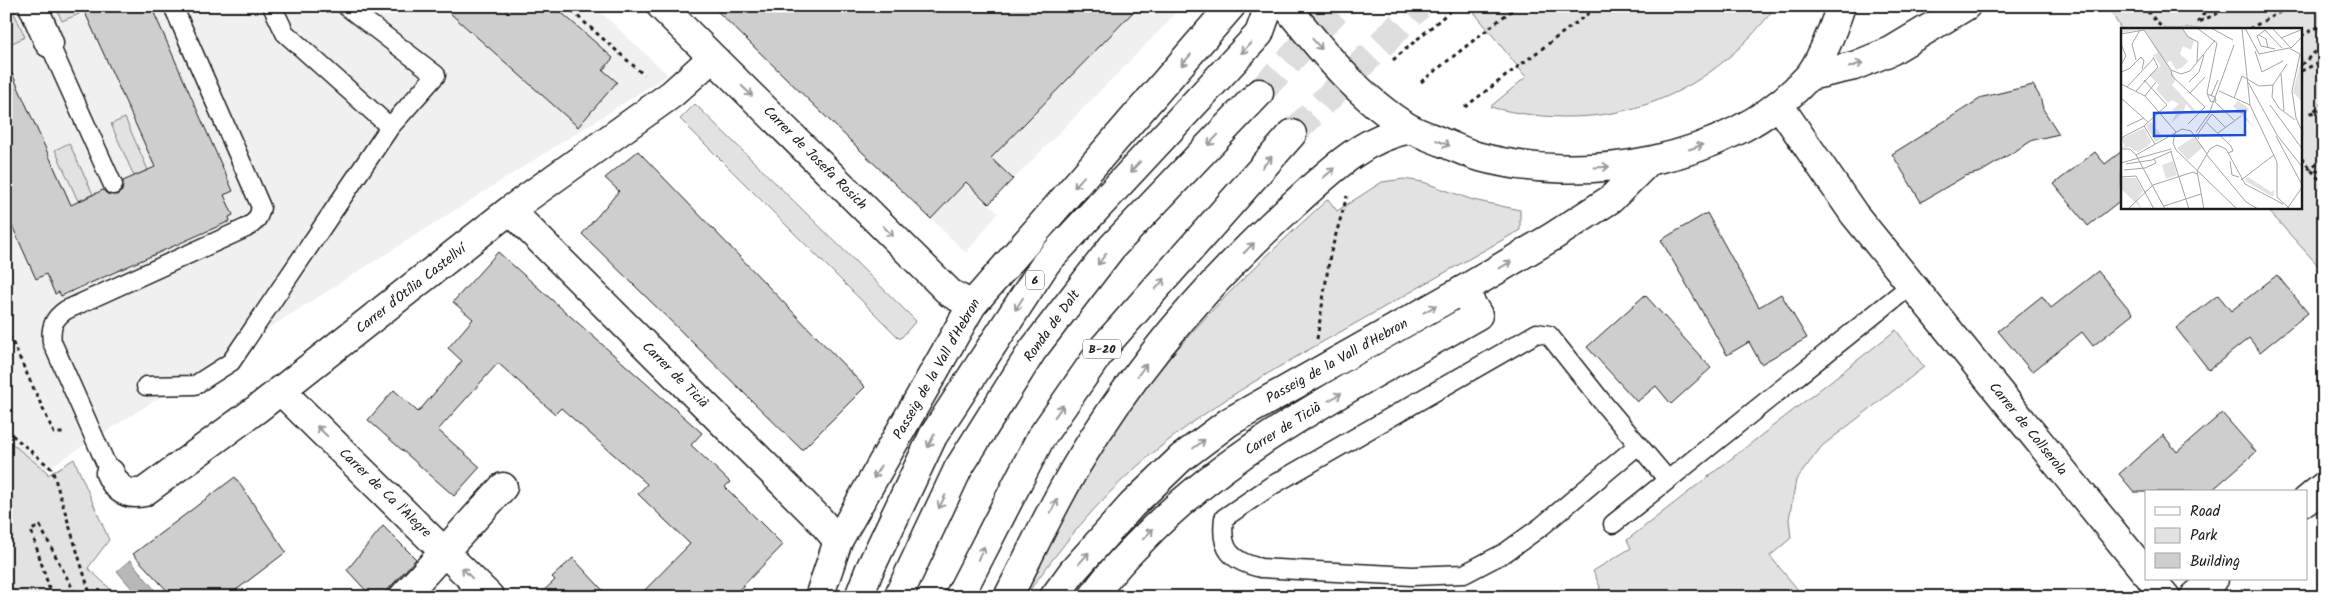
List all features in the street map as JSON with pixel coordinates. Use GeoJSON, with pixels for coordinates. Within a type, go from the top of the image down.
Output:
{"type":"FeatureCollection","features":[{"type":"Feature","properties":{"kind":"main road"},"geometry":{"type":"LineString","coordinates":[[33,6],[49,44]]}},
{"type":"Feature","properties":{"kind":"main road","name":"Carrer de Josefa Rosich"},"geometry":{"type":"LineString","coordinates":[[661,6],[950,293],[972,305]]}},
{"type":"Feature","properties":{"kind":"main road","name":"Passeig de la Vall d'Hebron"},"geometry":{"type":"LineString","coordinates":[[818,597],[838,541],[972,305],[1231,6]]}},
{"type":"Feature","properties":{"kind":"main road","name":"6"},"geometry":{"type":"LineString","coordinates":[[859,597],[869,570],[933,436],[1046,263],[1259,34],[1269,6]]}},
{"type":"Feature","properties":{"kind":"main road"},"geometry":{"type":"LineString","coordinates":[[1286,6],[1314,41],[1364,94],[1411,129],[1474,155],[1509,163],[1566,168],[1606,167],[1649,161],[1708,143],[1779,105],[1809,76],[1830,35],[1842,6]]}},
{"type":"Feature","properties":{"kind":"main road"},"geometry":{"type":"LineString","coordinates":[[1809,76],[1854,66],[1890,51],[1966,6]]}},
{"type":"Feature","properties":{"kind":"main road","name":"Carrer d'Otília Castellví"},"geometry":{"type":"LineString","coordinates":[[110,473],[115,484],[121,490],[136,494],[144,492],[280,390],[510,210],[672,94],[712,58]]}},
{"type":"Feature","properties":{"kind":"main road","name":"Ronda de Dalt"},"geometry":{"type":"LineString","coordinates":[[898,597],[917,552],[958,469],[1032,351],[1112,247],[1259,93]]}},
{"type":"Feature","properties":{"kind":"main road","name":"Carrer de Collserola"},"geometry":{"type":"LineString","coordinates":[[1779,105],[1854,214],[1910,286],[2145,572]]}},
{"type":"Feature","properties":{"kind":"main road"},"geometry":{"type":"LineString","coordinates":[[1008,597],[1079,462],[1132,382],[1188,312],[1280,217],[1350,156],[1383,137],[1411,129]]}},
{"type":"Feature","properties":{"kind":"main road","name":"B-20"},"geometry":{"type":"LineString","coordinates":[[959,597],[1040,439],[1103,348],[1292,134]]}},
{"type":"Feature","properties":{"kind":"main road","name":"Passeig de la Vall d'Hebron"},"geometry":{"type":"LineString","coordinates":[[1054,597],[1102,538],[1132,505],[1188,453],[1230,422],[1463,290],[1552,237],[1611,199],[1649,161]]}},
{"type":"Feature","properties":{"kind":"main road","name":"Carrer de Ticià"},"geometry":{"type":"LineString","coordinates":[[510,210],[820,520],[838,541]]}},
{"type":"Feature","properties":{"kind":"main road","name":"Carrer de Ticià"},"geometry":{"type":"LineString","coordinates":[[1093,597],[1156,525],[1221,469],[1268,436],[1478,315],[1463,290]]}},
{"type":"Feature","properties":{"kind":"main road","name":"Carrer de Ca l'Alegre"},"geometry":{"type":"LineString","coordinates":[[280,390],[490,597]]}},
{"type":"Feature","properties":{"kind":"main road"},"geometry":{"type":"LineString","coordinates":[[2308,499],[2324,486]]}},
{"type":"Feature","properties":{"kind":"main road"},"geometry":{"type":"LineString","coordinates":[[402,597],[503,488]]}},
{"type":"Feature","properties":{"kind":"main road"},"geometry":{"type":"LineString","coordinates":[[2152,580],[2166,597]]}},
{"type":"Feature","properties":{"kind":"main road"},"geometry":{"type":"LineString","coordinates":[[2194,597],[2213,580]]}},
{"type":"Feature","properties":{"kind":"lane"},"geometry":{"type":"LineString","coordinates":[[110,473],[52,342],[51,332],[58,315],[148,265],[254,224],[259,216],[261,207],[174,6]]}},
{"type":"Feature","properties":{"kind":"lane"},"geometry":{"type":"LineString","coordinates":[[272,6],[285,33],[390,127]]}},
{"type":"Feature","properties":{"kind":"lane"},"geometry":{"type":"LineString","coordinates":[[146,386],[195,385],[231,362],[390,127],[436,75],[346,6]]}},
{"type":"Feature","properties":{"kind":"lane"},"geometry":{"type":"LineString","coordinates":[[49,44],[113,186]]}},
{"type":"Feature","properties":{"kind":"lane"},"geometry":{"type":"LineString","coordinates":[[1613,524],[1910,286]]}},
{"type":"Feature","properties":{"kind":"lane"},"geometry":{"type":"LineString","coordinates":[[1638,446],[1542,526],[1506,552],[1464,574],[1412,576],[1261,568],[1245,565],[1231,555],[1225,546],[1222,532],[1224,518],[1270,486],[1537,333],[1549,335],[1638,446],[1668,480]]}},
{"type":"Feature","properties":{"kind":"path"},"geometry":{"type":"LineString","coordinates":[[566,6],[644,75]]}},
{"type":"Feature","properties":{"kind":"path"},"geometry":{"type":"LineString","coordinates":[[1393,60],[1456,6]]}},
{"type":"Feature","properties":{"kind":"path"},"geometry":{"type":"LineString","coordinates":[[1421,82],[1517,6]]}},
{"type":"Feature","properties":{"kind":"path"},"geometry":{"type":"LineString","coordinates":[[1464,107],[1598,6]]}},
{"type":"Feature","properties":{"kind":"path"},"geometry":{"type":"LineString","coordinates":[[2141,6],[2150,13],[2157,24],[2163,28]]}},
{"type":"Feature","properties":{"kind":"path"},"geometry":{"type":"LineString","coordinates":[[2209,6],[2197,23],[2233,6]]}},
{"type":"Feature","properties":{"kind":"path"},"geometry":{"type":"LineString","coordinates":[[2251,28],[2291,6]]}},
{"type":"Feature","properties":{"kind":"path"},"geometry":{"type":"LineString","coordinates":[[2302,35],[2324,24]]}},
{"type":"Feature","properties":{"kind":"path"},"geometry":{"type":"LineString","coordinates":[[2302,64],[2324,44]]}},
{"type":"Feature","properties":{"kind":"path"},"geometry":{"type":"LineString","coordinates":[[2302,71],[2324,60]]}},
{"type":"Feature","properties":{"kind":"path"},"geometry":{"type":"LineString","coordinates":[[2324,103],[2311,113],[2324,110]]}},
{"type":"Feature","properties":{"kind":"path"},"geometry":{"type":"LineString","coordinates":[[2302,159],[2324,185]]}},
{"type":"Feature","properties":{"kind":"path"},"geometry":{"type":"LineString","coordinates":[[2309,168],[2324,160]]}},
{"type":"Feature","properties":{"kind":"path"},"geometry":{"type":"LineString","coordinates":[[2309,168],[2324,173]]}},
{"type":"Feature","properties":{"kind":"path"},"geometry":{"type":"LineString","coordinates":[[1317,342],[1330,255],[1348,192]]}},
{"type":"Feature","properties":{"kind":"path"},"geometry":{"type":"LineString","coordinates":[[6,328],[54,433],[73,434]]}},
{"type":"Feature","properties":{"kind":"path"},"geometry":{"type":"LineString","coordinates":[[6,430],[52,469],[90,597]]}},
{"type":"Feature","properties":{"kind":"path"},"geometry":{"type":"LineString","coordinates":[[52,597],[30,530],[40,526],[77,597]]}},
{"type":"Feature","properties":{"kind":"shaded area"},"geometry":{"type":"Polygon","coordinates":[[[6,6],[594,6],[668,75],[6,495],[6,6]]]}},
{"type":"Feature","properties":{"kind":"shaded area"},"geometry":{"type":"Polygon","coordinates":[[[712,6],[1180,6],[1167,23],[989,204],[998,213],[966,253],[712,6]]]}},
{"type":"Feature","properties":{"kind":"shaded area"},"geometry":{"type":"Polygon","coordinates":[[[130,560],[154,589],[144,597],[139,597],[117,571],[130,560]]]}},
{"type":"Feature","properties":{"kind":"green space"},"geometry":{"type":"Polygon","coordinates":[[[6,6],[11,6],[25,37],[8,45],[6,40],[6,6]]]}},
{"type":"Feature","properties":{"kind":"green space"},"geometry":{"type":"Polygon","coordinates":[[[55,6],[75,6],[79,14],[62,21],[55,6]]]}},
{"type":"Feature","properties":{"kind":"green space"},"geometry":{"type":"Polygon","coordinates":[[[1469,6],[1776,6],[1748,39],[1718,66],[1685,88],[1650,103],[1612,113],[1573,117],[1532,115],[1490,107],[1526,77],[1469,6]]]}},
{"type":"Feature","properties":{"kind":"green space"},"geometry":{"type":"Polygon","coordinates":[[[2108,6],[2324,6],[2324,272],[2267,209],[2302,209],[2302,28],[2121,29],[2108,6]]]}},
{"type":"Feature","properties":{"kind":"green space"},"geometry":{"type":"Polygon","coordinates":[[[695,104],[916,321],[900,339],[680,119],[695,104]]]}},
{"type":"Feature","properties":{"kind":"green space"},"geometry":{"type":"Polygon","coordinates":[[[125,118],[148,170],[134,176],[111,124],[125,118]]]}},
{"type":"Feature","properties":{"kind":"green space"},"geometry":{"type":"Polygon","coordinates":[[[69,143],[93,194],[78,201],[55,150],[69,143]]]}},
{"type":"Feature","properties":{"kind":"green space"},"geometry":{"type":"Polygon","coordinates":[[[1404,179],[1423,182],[1473,200],[1520,210],[1520,230],[1289,361],[1189,425],[1124,478],[1093,510],[1051,561],[1025,597],[1020,597],[1089,471],[1120,422],[1180,345],[1252,270],[1328,199],[1337,211],[1382,182],[1404,179]]]}},
{"type":"Feature","properties":{"kind":"green space"},"geometry":{"type":"Polygon","coordinates":[[[1896,330],[1924,367],[1822,446],[1796,480],[1789,519],[1791,538],[1770,556],[1804,597],[1599,597],[1600,587],[1593,571],[1631,548],[1627,540],[1896,330]]]}},
{"type":"Feature","properties":{"kind":"green space"},"geometry":{"type":"Polygon","coordinates":[[[6,439],[47,472],[48,475],[74,459],[109,540],[88,568],[119,597],[6,597],[6,439]]]}},
{"type":"Feature","properties":{"kind":"building"},"geometry":{"type":"Polygon","coordinates":[[[82,6],[151,6],[233,191],[224,195],[233,215],[229,217],[230,221],[61,296],[59,292],[55,294],[46,274],[36,279],[6,212],[6,60],[71,205],[103,190],[107,194],[117,195],[122,191],[123,181],[155,167],[82,6]]]}},
{"type":"Feature","properties":{"kind":"building"},"geometry":{"type":"Polygon","coordinates":[[[442,6],[554,6],[613,58],[603,70],[617,82],[578,127],[442,6]]]}},
{"type":"Feature","properties":{"kind":"building"},"geometry":{"type":"Polygon","coordinates":[[[712,6],[1139,6],[991,158],[1013,179],[989,204],[966,182],[931,219],[712,6]]]}},
{"type":"Feature","properties":{"kind":"building"},"geometry":{"type":"Polygon","coordinates":[[[2033,85],[2040,97],[2043,109],[2059,134],[2033,140],[1981,172],[1965,176],[1921,202],[1892,154],[1983,97],[2033,85]]]}},
{"type":"Feature","properties":{"kind":"building"},"geometry":{"type":"Polygon","coordinates":[[[638,151],[865,387],[802,450],[582,234],[619,191],[605,178],[638,151]]]}},
{"type":"Feature","properties":{"kind":"building"},"geometry":{"type":"Polygon","coordinates":[[[2095,152],[2105,164],[2121,152],[2121,200],[2088,226],[2054,184],[2095,152]]]}},
{"type":"Feature","properties":{"kind":"building"},"geometry":{"type":"Polygon","coordinates":[[[1707,213],[1759,307],[1781,294],[1807,338],[1761,364],[1749,342],[1727,355],[1661,240],[1707,213]]]}},
{"type":"Feature","properties":{"kind":"building"},"geometry":{"type":"Polygon","coordinates":[[[498,252],[702,433],[691,445],[730,482],[725,487],[783,545],[732,597],[638,597],[690,544],[638,494],[647,484],[561,408],[555,414],[498,363],[438,430],[480,467],[454,496],[368,420],[394,390],[418,412],[462,361],[448,348],[473,319],[453,302],[498,252]]]}},
{"type":"Feature","properties":{"kind":"building"},"geometry":{"type":"Polygon","coordinates":[[[2098,271],[2133,314],[2093,346],[2082,332],[2032,372],[1998,331],[2042,296],[2051,308],[2098,271]]]}},
{"type":"Feature","properties":{"kind":"building"},"geometry":{"type":"Polygon","coordinates":[[[2277,275],[2308,313],[2260,352],[2249,338],[2209,370],[2176,328],[2218,295],[2231,311],[2277,275]]]}},
{"type":"Feature","properties":{"kind":"building"},"geometry":{"type":"Polygon","coordinates":[[[1645,295],[1711,368],[1671,404],[1656,386],[1637,402],[1587,347],[1645,295]]]}},
{"type":"Feature","properties":{"kind":"building"},"geometry":{"type":"Polygon","coordinates":[[[2222,413],[2256,452],[2212,490],[2145,490],[2145,492],[2134,492],[2119,474],[2163,435],[2177,452],[2222,413]]]}},
{"type":"Feature","properties":{"kind":"building"},"geometry":{"type":"Polygon","coordinates":[[[235,477],[286,552],[227,597],[173,597],[133,554],[235,477]]]}},
{"type":"Feature","properties":{"kind":"building"},"geometry":{"type":"Polygon","coordinates":[[[383,526],[416,559],[381,597],[372,597],[347,570],[383,526]]]}},
{"type":"Feature","properties":{"kind":"building"},"geometry":{"type":"Polygon","coordinates":[[[573,558],[609,597],[537,597],[555,580],[552,577],[573,558]]]}},
{"type":"Feature","properties":{"kind":"tunnel"},"geometry":{"type":"LineString","coordinates":[[1259,93],[1340,6]]}},
{"type":"Feature","properties":{"kind":"tunnel"},"geometry":{"type":"LineString","coordinates":[[1292,134],[1419,6]]}}]}
